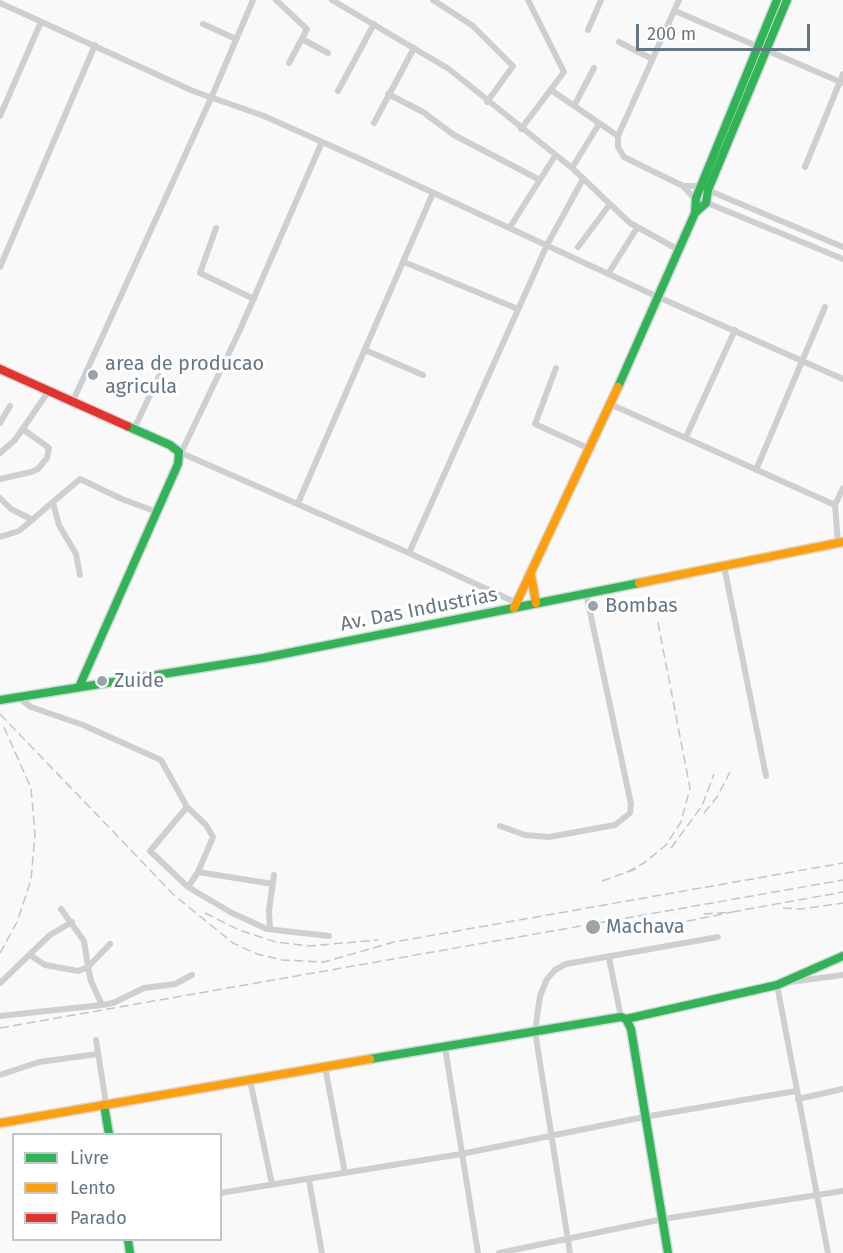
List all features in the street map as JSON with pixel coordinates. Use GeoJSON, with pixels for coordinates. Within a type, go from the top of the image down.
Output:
{"type":"FeatureCollection","features":[{"type":"Feature","properties":{"kind":"street"},"geometry":{"type":"LineString","coordinates":[[72,403],[212,96],[253,0]]}},
{"type":"Feature","properties":{"kind":"street"},"geometry":{"type":"LineString","coordinates":[[276,0],[306,28],[303,39],[289,63]]}},
{"type":"Feature","properties":{"kind":"street"},"geometry":{"type":"LineString","coordinates":[[433,0],[473,26],[513,66],[487,102]]}},
{"type":"Feature","properties":{"kind":"street"},"geometry":{"type":"LineString","coordinates":[[521,0],[528,1],[564,69],[521,129]]}},
{"type":"Feature","properties":{"kind":"street"},"geometry":{"type":"LineString","coordinates":[[588,30],[601,0]]}},
{"type":"Feature","properties":{"kind":"street"},"geometry":{"type":"LineString","coordinates":[[680,0],[618,136],[618,147],[624,157],[683,186],[696,198],[706,203],[843,259]]}},
{"type":"Feature","properties":{"kind":"street"},"geometry":{"type":"LineString","coordinates":[[0,369],[170,445],[180,453],[409,553],[515,606],[590,449],[695,213],[696,198],[704,189],[762,48],[777,0]]}},
{"type":"Feature","properties":{"kind":"street"},"geometry":{"type":"LineString","coordinates":[[762,48],[787,0]]}},
{"type":"Feature","properties":{"kind":"street"},"geometry":{"type":"LineString","coordinates":[[336,1],[449,69],[487,102],[572,168],[637,228],[679,250]]}},
{"type":"Feature","properties":{"kind":"street"},"geometry":{"type":"LineString","coordinates":[[0,3],[193,91],[212,96],[322,142],[658,297],[843,379]]}},
{"type":"Feature","properties":{"kind":"street"},"geometry":{"type":"LineString","coordinates":[[675,10],[841,82]]}},
{"type":"Feature","properties":{"kind":"street"},"geometry":{"type":"LineString","coordinates":[[0,116],[41,22]]}},
{"type":"Feature","properties":{"kind":"street"},"geometry":{"type":"LineString","coordinates":[[203,24],[236,39]]}},
{"type":"Feature","properties":{"kind":"street"},"geometry":{"type":"LineString","coordinates":[[338,91],[374,24]]}},
{"type":"Feature","properties":{"kind":"street"},"geometry":{"type":"LineString","coordinates":[[303,39],[328,53]]}},
{"type":"Feature","properties":{"kind":"street"},"geometry":{"type":"LineString","coordinates":[[619,42],[652,59]]}},
{"type":"Feature","properties":{"kind":"street"},"geometry":{"type":"LineString","coordinates":[[0,267],[95,45]]}},
{"type":"Feature","properties":{"kind":"street"},"geometry":{"type":"LineString","coordinates":[[374,123],[414,48]]}},
{"type":"Feature","properties":{"kind":"street"},"geometry":{"type":"LineString","coordinates":[[574,106],[594,68]]}},
{"type":"Feature","properties":{"kind":"street"},"geometry":{"type":"LineString","coordinates":[[805,167],[843,74]]}},
{"type":"Feature","properties":{"kind":"street"},"geometry":{"type":"LineString","coordinates":[[551,90],[618,136]]}},
{"type":"Feature","properties":{"kind":"street"},"geometry":{"type":"LineString","coordinates":[[388,94],[423,112],[454,135],[538,178]]}},
{"type":"Feature","properties":{"kind":"street"},"geometry":{"type":"LineString","coordinates":[[572,168],[599,123]]}},
{"type":"Feature","properties":{"kind":"street"},"geometry":{"type":"LineString","coordinates":[[79,687],[178,464],[180,453],[254,299],[322,142]]}},
{"type":"Feature","properties":{"kind":"street"},"geometry":{"type":"LineString","coordinates":[[510,227],[538,178],[555,156]]}},
{"type":"Feature","properties":{"kind":"street"},"geometry":{"type":"LineString","coordinates":[[409,553],[547,245],[583,179]]}},
{"type":"Feature","properties":{"kind":"street"},"geometry":{"type":"LineString","coordinates":[[683,186],[704,189],[843,247]]}},
{"type":"Feature","properties":{"kind":"street"},"geometry":{"type":"LineString","coordinates":[[704,189],[706,203]]}},
{"type":"Feature","properties":{"kind":"street"},"geometry":{"type":"LineString","coordinates":[[298,503],[434,194]]}},
{"type":"Feature","properties":{"kind":"street"},"geometry":{"type":"LineString","coordinates":[[728,212],[732,200]]}},
{"type":"Feature","properties":{"kind":"street"},"geometry":{"type":"LineString","coordinates":[[695,213],[706,203]]}},
{"type":"Feature","properties":{"kind":"street"},"geometry":{"type":"LineString","coordinates":[[578,247],[609,204]]}},
{"type":"Feature","properties":{"kind":"street"},"geometry":{"type":"LineString","coordinates":[[216,228],[200,273],[254,299]]}},
{"type":"Feature","properties":{"kind":"street"},"geometry":{"type":"LineString","coordinates":[[608,273],[637,228]]}},
{"type":"Feature","properties":{"kind":"street"},"geometry":{"type":"LineString","coordinates":[[795,239],[800,228]]}},
{"type":"Feature","properties":{"kind":"street"},"geometry":{"type":"LineString","coordinates":[[404,262],[518,309]]}},
{"type":"Feature","properties":{"kind":"street"},"geometry":{"type":"LineString","coordinates":[[756,470],[825,308]]}},
{"type":"Feature","properties":{"kind":"street"},"geometry":{"type":"LineString","coordinates":[[686,437],[735,330]]}},
{"type":"Feature","properties":{"kind":"street"},"geometry":{"type":"LineString","coordinates":[[365,350],[423,375]]}},
{"type":"Feature","properties":{"kind":"street"},"geometry":{"type":"LineString","coordinates":[[556,368],[534,424],[590,449]]}},
{"type":"Feature","properties":{"kind":"street"},"geometry":{"type":"LineString","coordinates":[[134,429],[159,376]]}},
{"type":"Feature","properties":{"kind":"street"},"geometry":{"type":"LineString","coordinates":[[0,453],[24,429],[48,392]]}},
{"type":"Feature","properties":{"kind":"street"},"geometry":{"type":"LineString","coordinates":[[610,404],[835,505]]}},
{"type":"Feature","properties":{"kind":"street"},"geometry":{"type":"LineString","coordinates":[[0,423],[10,406]]}},
{"type":"Feature","properties":{"kind":"street"},"geometry":{"type":"LineString","coordinates":[[0,479],[38,469],[47,458],[49,448],[24,429]]}},
{"type":"Feature","properties":{"kind":"street"},"geometry":{"type":"LineString","coordinates":[[0,537],[19,531],[80,479],[122,499],[157,512]]}},
{"type":"Feature","properties":{"kind":"street"},"geometry":{"type":"LineString","coordinates":[[841,542],[835,505],[843,488]]}},
{"type":"Feature","properties":{"kind":"street"},"geometry":{"type":"LineString","coordinates":[[0,498],[11,509],[33,520]]}},
{"type":"Feature","properties":{"kind":"street"},"geometry":{"type":"LineString","coordinates":[[53,503],[59,525],[76,554],[80,574]]}},
{"type":"Feature","properties":{"kind":"street","name":"Av. Das Industrias"},"geometry":{"type":"LineString","coordinates":[[1,699],[263,658],[841,542]]}},
{"type":"Feature","properties":{"kind":"street"},"geometry":{"type":"LineString","coordinates":[[724,566],[766,776]]}},
{"type":"Feature","properties":{"kind":"street"},"geometry":{"type":"LineString","coordinates":[[531,575],[536,603]]}},
{"type":"Feature","properties":{"kind":"street"},"geometry":{"type":"LineString","coordinates":[[500,826],[525,835],[549,837],[615,825],[630,813],[631,804],[586,593]]}},
{"type":"Feature","properties":{"kind":"street"},"geometry":{"type":"LineString","coordinates":[[18,697],[31,707],[83,724],[152,754],[166,768],[187,807],[212,833],[198,872],[188,887]]}},
{"type":"Feature","properties":{"kind":"street"},"geometry":{"type":"LineString","coordinates":[[187,807],[150,851],[188,887],[232,913],[270,929],[293,934],[329,936]]}},
{"type":"Feature","properties":{"kind":"street"},"geometry":{"type":"LineString","coordinates":[[198,872],[273,884]]}},
{"type":"Feature","properties":{"kind":"street"},"geometry":{"type":"LineString","coordinates":[[270,929],[274,875]]}},
{"type":"Feature","properties":{"kind":"street"},"geometry":{"type":"LineString","coordinates":[[61,909],[84,941],[91,981],[102,1005]]}},
{"type":"Feature","properties":{"kind":"street"},"geometry":{"type":"LineString","coordinates":[[0,983],[50,934],[72,922]]}},
{"type":"Feature","properties":{"kind":"street"},"geometry":{"type":"LineString","coordinates":[[570,1253],[549,1136],[535,1030],[540,996],[555,970],[566,964],[718,937]]}},
{"type":"Feature","properties":{"kind":"street"},"geometry":{"type":"LineString","coordinates":[[30,956],[45,964],[78,970],[88,967],[110,944]]}},
{"type":"Feature","properties":{"kind":"street"},"geometry":{"type":"LineString","coordinates":[[781,984],[843,956]]}},
{"type":"Feature","properties":{"kind":"street"},"geometry":{"type":"LineString","coordinates":[[609,958],[624,1018],[630,1029],[668,1253]]}},
{"type":"Feature","properties":{"kind":"street"},"geometry":{"type":"LineString","coordinates":[[0,1016],[113,1004],[144,988],[175,984],[192,975]]}},
{"type":"Feature","properties":{"kind":"street"},"geometry":{"type":"LineString","coordinates":[[0,1123],[535,1030],[624,1018],[781,984],[843,975]]}},
{"type":"Feature","properties":{"kind":"street"},"geometry":{"type":"LineString","coordinates":[[781,984],[796,1091],[819,1194],[828,1253]]}},
{"type":"Feature","properties":{"kind":"street"},"geometry":{"type":"LineString","coordinates":[[96,1041],[109,1133]]}},
{"type":"Feature","properties":{"kind":"street"},"geometry":{"type":"LineString","coordinates":[[445,1047],[478,1253]]}},
{"type":"Feature","properties":{"kind":"street"},"geometry":{"type":"LineString","coordinates":[[0,1075],[39,1062],[98,1054]]}},
{"type":"Feature","properties":{"kind":"street"},"geometry":{"type":"LineString","coordinates":[[325,1067],[345,1173]]}},
{"type":"Feature","properties":{"kind":"street"},"geometry":{"type":"LineString","coordinates":[[250,1080],[272,1184]]}},
{"type":"Feature","properties":{"kind":"street"},"geometry":{"type":"LineString","coordinates":[[798,1099],[843,1089]]}},
{"type":"Feature","properties":{"kind":"street"},"geometry":{"type":"LineString","coordinates":[[222,1193],[461,1154],[644,1117],[796,1091]]}},
{"type":"Feature","properties":{"kind":"street"},"geometry":{"type":"LineString","coordinates":[[309,1180],[322,1253]]}},
{"type":"Feature","properties":{"kind":"street"},"geometry":{"type":"LineString","coordinates":[[499,1253],[663,1219],[843,1191]]}},
{"type":"Feature","properties":{"kind":"railway"},"geometry":{"type":"LineString","coordinates":[[627,872],[644,863],[666,845],[681,822],[690,788],[657,618]]}},
{"type":"Feature","properties":{"kind":"railway"},"geometry":{"type":"LineString","coordinates":[[0,714],[175,896],[233,943],[257,954],[283,960],[324,962],[394,942],[843,863]]}},
{"type":"Feature","properties":{"kind":"railway"},"geometry":{"type":"LineString","coordinates":[[0,953],[17,922],[31,880],[35,834],[31,788],[3,725]]}},
{"type":"Feature","properties":{"kind":"railway"},"geometry":{"type":"LineString","coordinates":[[704,813],[717,797],[730,772]]}},
{"type":"Feature","properties":{"kind":"railway"},"geometry":{"type":"LineString","coordinates":[[671,848],[702,806],[714,774]]}},
{"type":"Feature","properties":{"kind":"railway"},"geometry":{"type":"LineString","coordinates":[[602,881],[636,869]]}},
{"type":"Feature","properties":{"kind":"railway"},"geometry":{"type":"LineString","coordinates":[[0,1028],[843,880]]}},
{"type":"Feature","properties":{"kind":"railway"},"geometry":{"type":"LineString","coordinates":[[732,912],[843,892]]}},
{"type":"Feature","properties":{"kind":"railway"},"geometry":{"type":"LineString","coordinates":[[783,908],[802,909],[843,903]]}},
{"type":"Feature","properties":{"kind":"railway"},"geometry":{"type":"LineString","coordinates":[[647,929],[733,912],[703,914]]}},
{"type":"Feature","properties":{"kind":"railway"},"geometry":{"type":"LineString","coordinates":[[205,913],[239,930],[276,942],[309,946],[378,940]]}},
{"type":"Feature","properties":{"kind":"traffic: fast"},"geometry":{"type":"LineString","coordinates":[[618,387],[695,213],[696,198],[777,0]]}},
{"type":"Feature","properties":{"kind":"traffic: fast"},"geometry":{"type":"LineString","coordinates":[[695,213],[706,203],[708,190],[787,0]]}},
{"type":"Feature","properties":{"kind":"traffic: fast"},"geometry":{"type":"LineString","coordinates":[[79,687],[178,464],[179,452],[170,445],[127,426]]}},
{"type":"Feature","properties":{"kind":"traffic: fast"},"geometry":{"type":"LineString","coordinates":[[0,700],[263,658],[639,583]]}},
{"type":"Feature","properties":{"kind":"traffic: fast"},"geometry":{"type":"LineString","coordinates":[[370,1059],[621,1017],[626,1019],[777,985],[843,956]]}},
{"type":"Feature","properties":{"kind":"traffic: fast"},"geometry":{"type":"LineString","coordinates":[[626,1019],[631,1029],[668,1253]]}},
{"type":"Feature","properties":{"kind":"traffic: fast"},"geometry":{"type":"LineString","coordinates":[[104,1105],[109,1133]]}},
{"type":"Feature","properties":{"kind":"traffic: fast"},"geometry":{"type":"LineString","coordinates":[[128,1241],[130,1253]]}},
{"type":"Feature","properties":{"kind":"traffic: slow"},"geometry":{"type":"LineString","coordinates":[[514,608],[618,387]]}},
{"type":"Feature","properties":{"kind":"traffic: slow"},"geometry":{"type":"LineString","coordinates":[[639,583],[843,542]]}},
{"type":"Feature","properties":{"kind":"traffic: slow"},"geometry":{"type":"LineString","coordinates":[[531,575],[536,603]]}},
{"type":"Feature","properties":{"kind":"traffic: slow"},"geometry":{"type":"LineString","coordinates":[[0,1123],[370,1059]]}},
{"type":"Feature","properties":{"kind":"traffic: jam"},"geometry":{"type":"LineString","coordinates":[[0,369],[127,426]]}},
{"type":"Feature","properties":{"kind":"place","name":"area de producao agricula"},"geometry":{"type":"Point","coordinates":[93,375]}},
{"type":"Feature","properties":{"kind":"place","name":"Bombas"},"geometry":{"type":"Point","coordinates":[593,606]}},
{"type":"Feature","properties":{"kind":"place","name":"Zuide"},"geometry":{"type":"Point","coordinates":[102,681]}},
{"type":"Feature","properties":{"kind":"place","name":"Machava"},"geometry":{"type":"Point","coordinates":[593,927]}}]}
